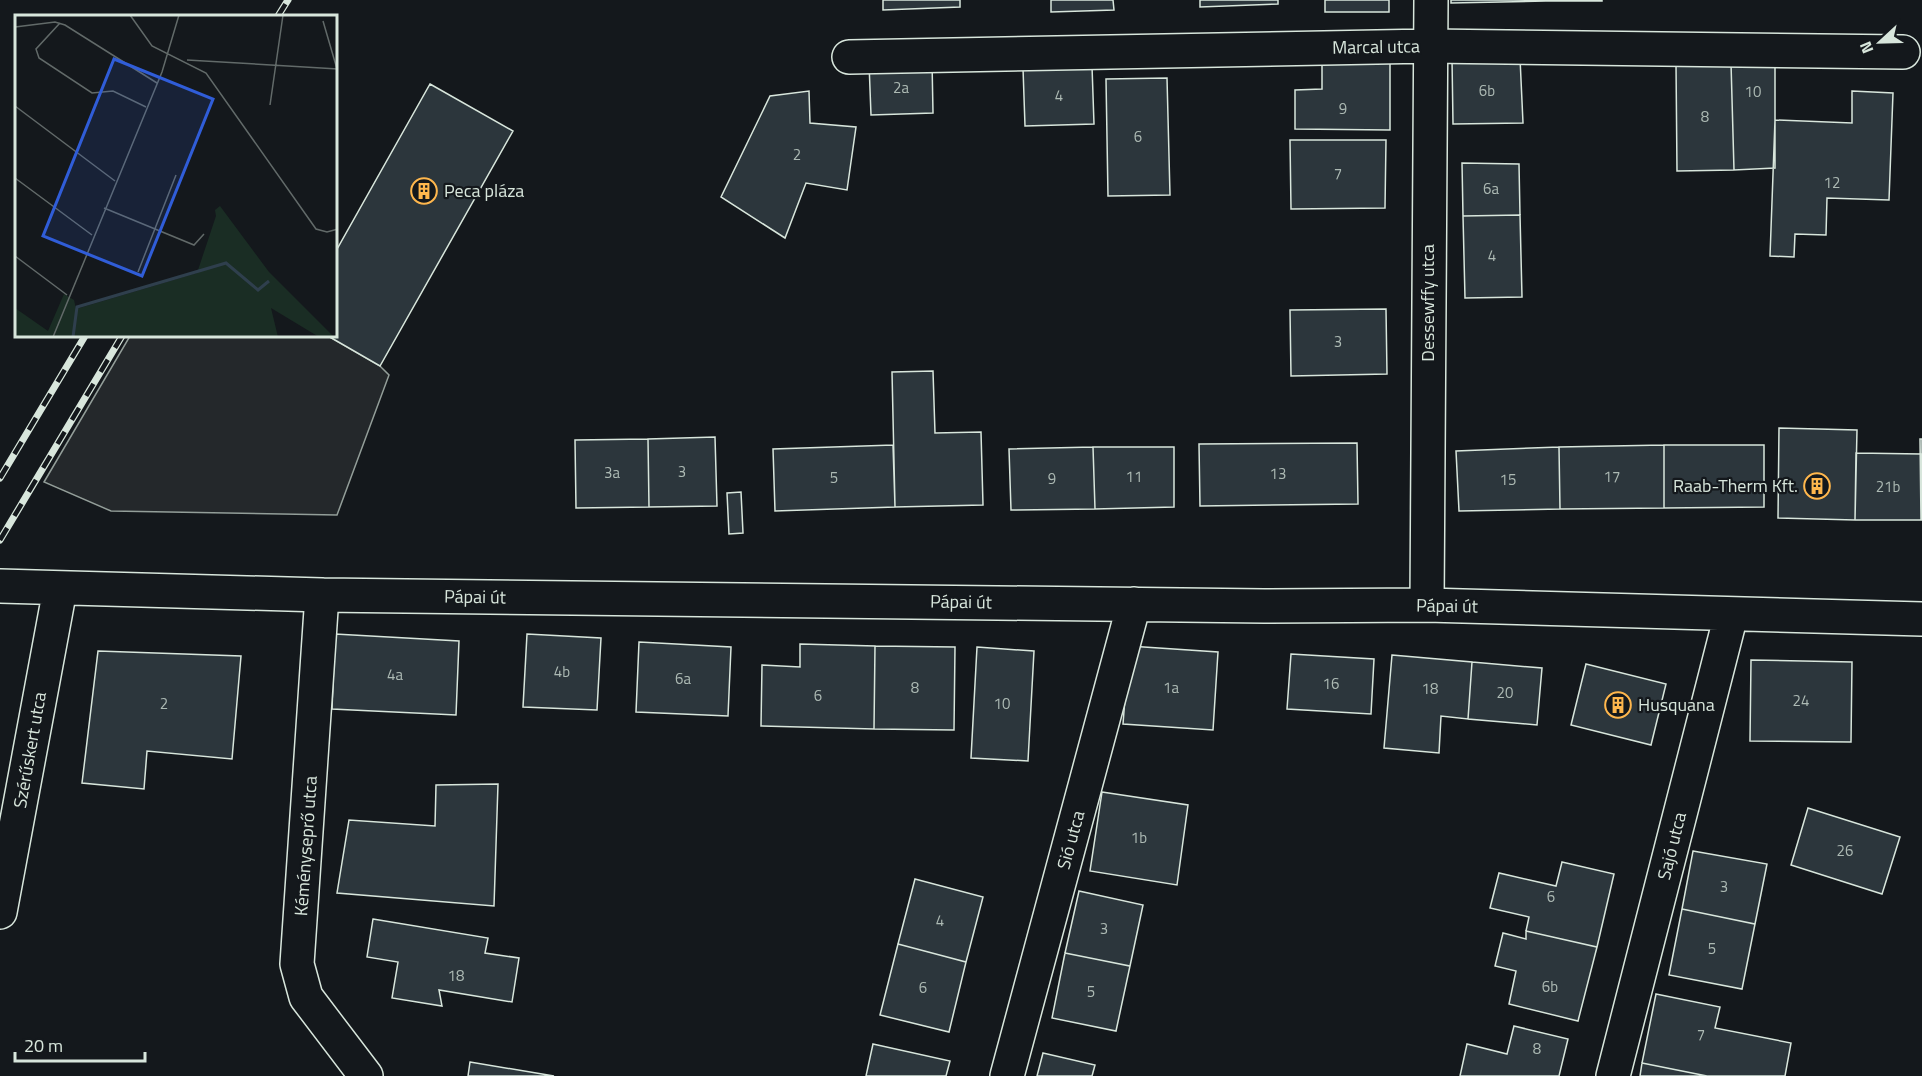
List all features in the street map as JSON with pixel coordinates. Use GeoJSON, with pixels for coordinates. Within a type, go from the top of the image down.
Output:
{"type":"FeatureCollection","features":[{"type":"Feature","properties":{"kind":"street","name":"Dessewffy utca"},"geometry":{"type":"LineString","coordinates":[[1427,605],[1431,0]]}},
{"type":"Feature","properties":{"kind":"street","name":"Marcal utca"},"geometry":{"type":"LineString","coordinates":[[849,57],[1430,46],[1903,52]]}},
{"type":"Feature","properties":{"kind":"street","name":"Pápai út"},"geometry":{"type":"LineString","coordinates":[[0,586],[322,595],[1427,605],[1922,619]]}},
{"type":"Feature","properties":{"kind":"street","name":"Szérűskert utca"},"geometry":{"type":"LineString","coordinates":[[0,912],[60,589]]}},
{"type":"Feature","properties":{"kind":"street","name":"Kéményseprő utca"},"geometry":{"type":"LineString","coordinates":[[322,595],[297,964],[306,997],[366,1076]]}},
{"type":"Feature","properties":{"kind":"street","name":"Sió utca"},"geometry":{"type":"LineString","coordinates":[[1007,1076],[1134,604]]}},
{"type":"Feature","properties":{"kind":"street","name":"Sajó utca"},"geometry":{"type":"LineString","coordinates":[[1613,1076],[1731,615]]}},
{"type":"Feature","properties":{"kind":"shaded area"},"geometry":{"type":"Polygon","coordinates":[[[129,338],[331,338],[380,366],[389,375],[337,515],[111,511],[44,482],[129,338]]]}},
{"type":"Feature","properties":{"kind":"building"},"geometry":{"type":"Polygon","coordinates":[[[883,0],[960,0],[960,7],[883,10],[883,0]]]}},
{"type":"Feature","properties":{"kind":"building"},"geometry":{"type":"Polygon","coordinates":[[[1051,0],[1113,0],[1114,10],[1051,12],[1051,0]]]}},
{"type":"Feature","properties":{"kind":"building"},"geometry":{"type":"Polygon","coordinates":[[[1200,0],[1278,0],[1278,4],[1200,7],[1200,0]]]}},
{"type":"Feature","properties":{"kind":"building"},"geometry":{"type":"Polygon","coordinates":[[[1325,0],[1389,0],[1389,12],[1325,12],[1325,0]]]}},
{"type":"Feature","properties":{"kind":"building"},"geometry":{"type":"Polygon","coordinates":[[[1451,0],[1545,0],[1545,1],[1451,3],[1451,0]]]}},
{"type":"Feature","properties":{"kind":"building"},"geometry":{"type":"Polygon","coordinates":[[[1602,0],[1602,1],[1545,1],[1602,0]]]}},
{"type":"Feature","properties":{"kind":"building"},"geometry":{"type":"Polygon","coordinates":[[[1520,58],[1523,123],[1453,124],[1452,59],[1520,58]]]}},
{"type":"Feature","properties":{"kind":"building"},"geometry":{"type":"Polygon","coordinates":[[[932,61],[933,113],[871,115],[869,63],[932,61]]]}},
{"type":"Feature","properties":{"kind":"building"},"geometry":{"type":"Polygon","coordinates":[[[1322,62],[1390,62],[1390,130],[1295,129],[1295,90],[1322,89],[1322,62]]]}},
{"type":"Feature","properties":{"kind":"building"},"geometry":{"type":"Polygon","coordinates":[[[1731,63],[1775,64],[1775,168],[1734,170],[1731,63]]]}},
{"type":"Feature","properties":{"kind":"building"},"geometry":{"type":"Polygon","coordinates":[[[1731,63],[1734,170],[1677,171],[1676,64],[1731,63]]]}},
{"type":"Feature","properties":{"kind":"building"},"geometry":{"type":"Polygon","coordinates":[[[1092,66],[1094,124],[1025,126],[1023,68],[1092,66]]]}},
{"type":"Feature","properties":{"kind":"building"},"geometry":{"type":"Polygon","coordinates":[[[1167,78],[1170,195],[1108,196],[1106,79],[1167,78]]]}},
{"type":"Feature","properties":{"kind":"building","name":"Peca pláza"},"geometry":{"type":"Polygon","coordinates":[[[430,84],[513,131],[380,366],[331,338],[338,338],[338,247],[430,84]]]}},
{"type":"Feature","properties":{"kind":"building"},"geometry":{"type":"Polygon","coordinates":[[[809,91],[810,123],[856,127],[847,190],[806,183],[785,238],[721,197],[770,96],[809,91]]]}},
{"type":"Feature","properties":{"kind":"building"},"geometry":{"type":"Polygon","coordinates":[[[1852,91],[1893,93],[1889,200],[1827,198],[1826,235],[1795,234],[1794,257],[1770,256],[1775,120],[1852,123],[1852,91]]]}},
{"type":"Feature","properties":{"kind":"building"},"geometry":{"type":"Polygon","coordinates":[[[1290,140],[1386,140],[1385,208],[1291,209],[1290,140]]]}},
{"type":"Feature","properties":{"kind":"building"},"geometry":{"type":"Polygon","coordinates":[[[1462,163],[1519,164],[1520,215],[1463,216],[1462,163]]]}},
{"type":"Feature","properties":{"kind":"building"},"geometry":{"type":"Polygon","coordinates":[[[1520,215],[1522,297],[1465,298],[1463,216],[1520,215]]]}},
{"type":"Feature","properties":{"kind":"building"},"geometry":{"type":"Polygon","coordinates":[[[1386,309],[1387,374],[1291,376],[1290,310],[1386,309]]]}},
{"type":"Feature","properties":{"kind":"building"},"geometry":{"type":"Polygon","coordinates":[[[933,371],[935,433],[981,432],[983,505],[895,507],[892,372],[933,371]]]}},
{"type":"Feature","properties":{"kind":"building","name":"Raab-Therm Kft."},"geometry":{"type":"Polygon","coordinates":[[[1779,428],[1857,430],[1855,520],[1778,518],[1779,428]]]}},
{"type":"Feature","properties":{"kind":"building"},"geometry":{"type":"Polygon","coordinates":[[[715,437],[717,506],[649,507],[648,439],[715,437]]]}},
{"type":"Feature","properties":{"kind":"building"},"geometry":{"type":"Polygon","coordinates":[[[648,439],[649,507],[576,508],[575,440],[648,439]]]}},
{"type":"Feature","properties":{"kind":"building"},"geometry":{"type":"Polygon","coordinates":[[[1920,439],[1922,439],[1922,520],[1921,520],[1920,439]]]}},
{"type":"Feature","properties":{"kind":"building"},"geometry":{"type":"Polygon","coordinates":[[[1357,443],[1358,504],[1200,506],[1199,444],[1357,443]]]}},
{"type":"Feature","properties":{"kind":"building"},"geometry":{"type":"Polygon","coordinates":[[[893,445],[895,507],[775,511],[773,449],[893,445]]]}},
{"type":"Feature","properties":{"kind":"building"},"geometry":{"type":"Polygon","coordinates":[[[1664,445],[1664,508],[1560,509],[1559,447],[1664,445]]]}},
{"type":"Feature","properties":{"kind":"building"},"geometry":{"type":"Polygon","coordinates":[[[1664,445],[1764,445],[1764,507],[1664,508],[1664,445]]]}},
{"type":"Feature","properties":{"kind":"building"},"geometry":{"type":"Polygon","coordinates":[[[1093,447],[1174,447],[1174,507],[1095,509],[1093,447]]]}},
{"type":"Feature","properties":{"kind":"building"},"geometry":{"type":"Polygon","coordinates":[[[1093,447],[1095,509],[1011,510],[1009,449],[1093,447]]]}},
{"type":"Feature","properties":{"kind":"building"},"geometry":{"type":"Polygon","coordinates":[[[1559,447],[1560,509],[1459,511],[1456,451],[1559,447]]]}},
{"type":"Feature","properties":{"kind":"building"},"geometry":{"type":"Polygon","coordinates":[[[1856,453],[1921,454],[1921,520],[1855,520],[1856,453]]]}},
{"type":"Feature","properties":{"kind":"building"},"geometry":{"type":"Polygon","coordinates":[[[741,492],[743,533],[729,534],[727,493],[741,492]]]}},
{"type":"Feature","properties":{"kind":"building"},"geometry":{"type":"Polygon","coordinates":[[[335,634],[459,641],[456,715],[332,709],[335,634]]]}},
{"type":"Feature","properties":{"kind":"building"},"geometry":{"type":"Polygon","coordinates":[[[527,634],[601,638],[597,710],[523,707],[527,634]]]}},
{"type":"Feature","properties":{"kind":"building"},"geometry":{"type":"Polygon","coordinates":[[[639,642],[731,647],[728,716],[636,712],[639,642]]]}},
{"type":"Feature","properties":{"kind":"building"},"geometry":{"type":"Polygon","coordinates":[[[800,644],[875,646],[874,729],[761,726],[762,665],[800,667],[800,644]]]}},
{"type":"Feature","properties":{"kind":"building"},"geometry":{"type":"Polygon","coordinates":[[[875,646],[955,647],[954,730],[874,729],[875,646]]]}},
{"type":"Feature","properties":{"kind":"building"},"geometry":{"type":"Polygon","coordinates":[[[1129,646],[1218,652],[1213,730],[1123,724],[1129,646]]]}},
{"type":"Feature","properties":{"kind":"building"},"geometry":{"type":"Polygon","coordinates":[[[977,647],[1034,651],[1028,761],[971,758],[977,647]]]}},
{"type":"Feature","properties":{"kind":"building"},"geometry":{"type":"Polygon","coordinates":[[[98,651],[241,656],[232,759],[147,751],[144,789],[82,783],[98,651]]]}},
{"type":"Feature","properties":{"kind":"building"},"geometry":{"type":"Polygon","coordinates":[[[1291,654],[1374,659],[1371,714],[1287,709],[1291,654]]]}},
{"type":"Feature","properties":{"kind":"building"},"geometry":{"type":"Polygon","coordinates":[[[1392,655],[1472,662],[1468,719],[1441,716],[1439,753],[1384,748],[1392,655]]]}},
{"type":"Feature","properties":{"kind":"building"},"geometry":{"type":"Polygon","coordinates":[[[1751,660],[1852,662],[1851,742],[1750,741],[1751,660]]]}},
{"type":"Feature","properties":{"kind":"building"},"geometry":{"type":"Polygon","coordinates":[[[1472,662],[1542,668],[1537,725],[1468,719],[1472,662]]]}},
{"type":"Feature","properties":{"kind":"building","name":"Husquana"},"geometry":{"type":"Polygon","coordinates":[[[1586,664],[1666,684],[1651,745],[1571,725],[1586,664]]]}},
{"type":"Feature","properties":{"kind":"building"},"geometry":{"type":"Polygon","coordinates":[[[498,784],[494,906],[337,893],[349,820],[435,826],[436,785],[498,784]]]}},
{"type":"Feature","properties":{"kind":"building"},"geometry":{"type":"Polygon","coordinates":[[[1102,792],[1188,805],[1177,885],[1090,871],[1102,792]]]}},
{"type":"Feature","properties":{"kind":"building"},"geometry":{"type":"Polygon","coordinates":[[[1808,808],[1900,837],[1882,894],[1791,865],[1808,808]]]}},
{"type":"Feature","properties":{"kind":"building"},"geometry":{"type":"Polygon","coordinates":[[[1693,851],[1767,864],[1755,924],[1682,909],[1693,851]]]}},
{"type":"Feature","properties":{"kind":"building"},"geometry":{"type":"Polygon","coordinates":[[[1562,862],[1614,874],[1597,947],[1526,931],[1529,917],[1490,908],[1499,873],[1556,886],[1562,862]]]}},
{"type":"Feature","properties":{"kind":"building"},"geometry":{"type":"Polygon","coordinates":[[[915,879],[983,897],[966,962],[898,944],[915,879]]]}},
{"type":"Feature","properties":{"kind":"building"},"geometry":{"type":"Polygon","coordinates":[[[1079,891],[1143,905],[1130,966],[1065,953],[1079,891]]]}},
{"type":"Feature","properties":{"kind":"building"},"geometry":{"type":"Polygon","coordinates":[[[1682,909],[1755,924],[1742,989],[1669,975],[1682,909]]]}},
{"type":"Feature","properties":{"kind":"building"},"geometry":{"type":"Polygon","coordinates":[[[373,919],[488,938],[485,953],[519,958],[512,1002],[439,990],[442,1006],[392,998],[398,962],[367,957],[373,919]]]}},
{"type":"Feature","properties":{"kind":"building"},"geometry":{"type":"Polygon","coordinates":[[[1526,931],[1597,947],[1578,1021],[1509,1004],[1516,971],[1495,966],[1503,933],[1526,939],[1526,931]]]}},
{"type":"Feature","properties":{"kind":"building"},"geometry":{"type":"Polygon","coordinates":[[[898,944],[966,962],[949,1032],[880,1015],[898,944]]]}},
{"type":"Feature","properties":{"kind":"building"},"geometry":{"type":"Polygon","coordinates":[[[1065,953],[1130,966],[1116,1031],[1052,1018],[1065,953]]]}},
{"type":"Feature","properties":{"kind":"building"},"geometry":{"type":"Polygon","coordinates":[[[1656,994],[1720,1007],[1715,1028],[1791,1043],[1785,1076],[1707,1076],[1642,1063],[1656,994]]]}},
{"type":"Feature","properties":{"kind":"building"},"geometry":{"type":"Polygon","coordinates":[[[1514,1026],[1568,1039],[1559,1076],[1460,1076],[1467,1044],[1507,1054],[1514,1026]]]}},
{"type":"Feature","properties":{"kind":"building"},"geometry":{"type":"Polygon","coordinates":[[[873,1044],[950,1061],[946,1076],[866,1076],[873,1044]]]}},
{"type":"Feature","properties":{"kind":"building"},"geometry":{"type":"Polygon","coordinates":[[[1043,1053],[1095,1065],[1092,1076],[1037,1076],[1043,1053]]]}},
{"type":"Feature","properties":{"kind":"building"},"geometry":{"type":"Polygon","coordinates":[[[470,1062],[554,1076],[468,1076],[470,1062]]]}},
{"type":"Feature","properties":{"kind":"building"},"geometry":{"type":"Polygon","coordinates":[[[1642,1063],[1707,1076],[1640,1076],[1642,1063]]]}},
{"type":"Feature","properties":{"kind":"railway"},"geometry":{"type":"LineString","coordinates":[[279,15],[288,0]]}},
{"type":"Feature","properties":{"kind":"railway"},"geometry":{"type":"LineString","coordinates":[[0,478],[84,338]]}},
{"type":"Feature","properties":{"kind":"railway"},"geometry":{"type":"LineString","coordinates":[[0,540],[121,338]]}},
{"type":"Feature","properties":{"kind":"place","name":"Peca pláza"},"geometry":{"type":"Point","coordinates":[424,191]}},
{"type":"Feature","properties":{"kind":"place","name":"Raab-Therm Kft."},"geometry":{"type":"Point","coordinates":[1817,486]}},
{"type":"Feature","properties":{"kind":"place","name":"Husquana"},"geometry":{"type":"Point","coordinates":[1618,705]}}]}
